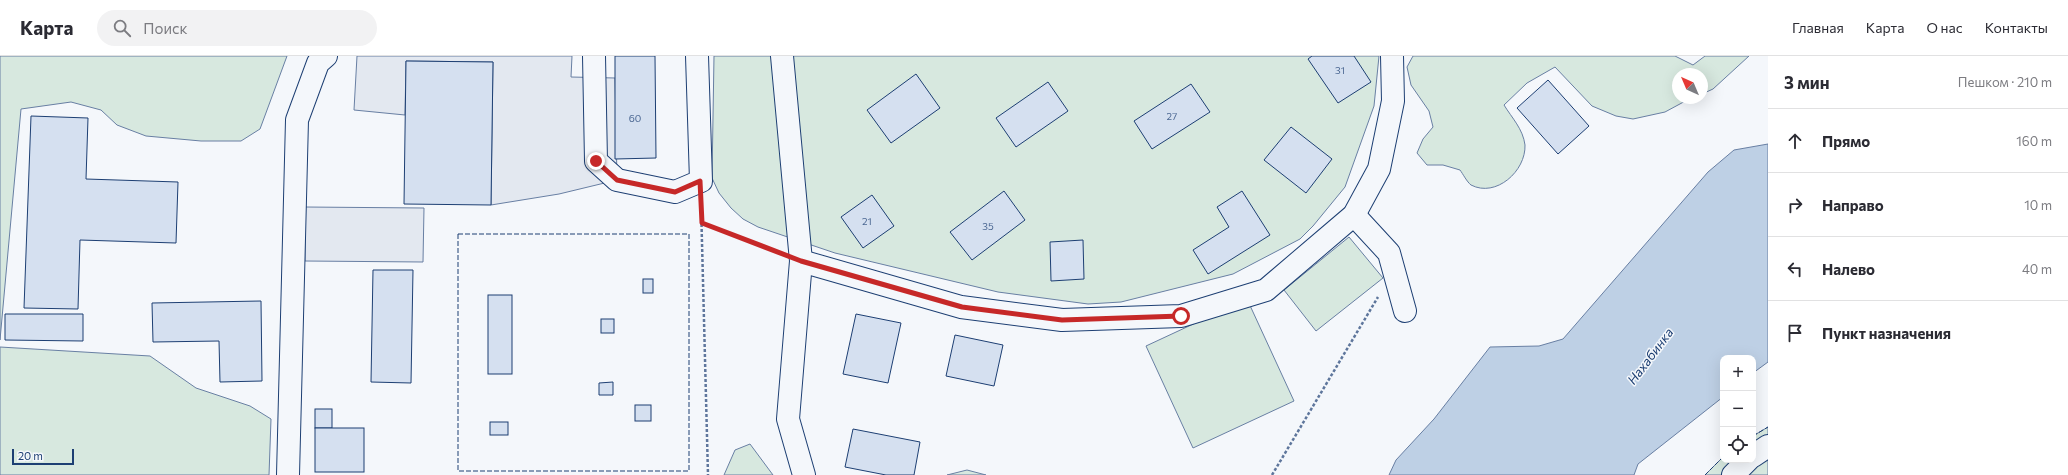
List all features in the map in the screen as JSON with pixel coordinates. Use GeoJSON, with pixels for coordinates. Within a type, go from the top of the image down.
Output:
{"type":"FeatureCollection","features":[{"type":"Feature","properties":{"kind":"street"},"geometry":{"type":"LineString","coordinates":[[288,475],[297,120],[318,63],[326,56]]}},
{"type":"Feature","properties":{"kind":"street"},"geometry":{"type":"LineString","coordinates":[[594,56],[596,161],[617,180],[675,192],[700,181],[698,56]]}},
{"type":"Feature","properties":{"kind":"street"},"geometry":{"type":"LineString","coordinates":[[782,56],[801,261],[788,419],[804,475]]}},
{"type":"Feature","properties":{"kind":"street"},"geometry":{"type":"LineString","coordinates":[[801,261],[962,307],[1062,320],[1181,316],[1266,290],[1354,215],[1380,169],[1394,101],[1392,56]]}},
{"type":"Feature","properties":{"kind":"street"},"geometry":{"type":"LineString","coordinates":[[1354,215],[1389,253],[1405,311]]}},
{"type":"Feature","properties":{"kind":"street"},"geometry":{"type":"LineString","coordinates":[[1756,454],[1768,446]]}},
{"type":"Feature","properties":{"kind":"street"},"geometry":{"type":"LineString","coordinates":[[1733,475],[1745,463]]}},
{"type":"Feature","properties":{"kind":"path"},"geometry":{"type":"LineString","coordinates":[[700,181],[708,475]]}},
{"type":"Feature","properties":{"kind":"path"},"geometry":{"type":"LineString","coordinates":[[702,223],[801,261]]}},
{"type":"Feature","properties":{"kind":"path"},"geometry":{"type":"LineString","coordinates":[[1272,475],[1394,270]]}},
{"type":"Feature","properties":{"kind":"shaded area"},"geometry":{"type":"Polygon","coordinates":[[[0,56],[287,56],[260,129],[241,141],[201,141],[146,136],[117,125],[101,110],[71,102],[21,109],[0,340],[0,56]]]}},
{"type":"Feature","properties":{"kind":"shaded area"},"geometry":{"type":"Polygon","coordinates":[[[357,56],[572,56],[571,77],[615,78],[617,180],[559,194],[491,205],[493,62],[406,61],[405,115],[354,110],[357,56]]]}},
{"type":"Feature","properties":{"kind":"shaded area"},"geometry":{"type":"Polygon","coordinates":[[[714,56],[1379,56],[1374,106],[1345,187],[1313,226],[1300,239],[1233,274],[1121,302],[1088,304],[998,292],[835,253],[758,227],[743,219],[731,208],[719,193],[712,178],[714,56]]]}},
{"type":"Feature","properties":{"kind":"shaded area"},"geometry":{"type":"Polygon","coordinates":[[[1413,56],[1675,56],[1693,65],[1705,56],[1749,56],[1713,89],[1708,91],[1708,68],[1672,68],[1672,104],[1680,104],[1665,112],[1633,119],[1616,116],[1592,106],[1555,67],[1527,83],[1504,105],[1517,124],[1524,139],[1524,155],[1515,173],[1508,180],[1490,188],[1481,188],[1471,185],[1460,170],[1443,165],[1427,165],[1417,153],[1423,139],[1433,127],[1429,111],[1411,85],[1407,67],[1413,56]]]}},
{"type":"Feature","properties":{"kind":"shaded area"},"geometry":{"type":"Polygon","coordinates":[[[305,207],[424,208],[423,262],[305,261],[305,207]]]}},
{"type":"Feature","properties":{"kind":"shaded area"},"geometry":{"type":"Polygon","coordinates":[[[1349,237],[1383,278],[1316,331],[1284,290],[1349,237]]]}},
{"type":"Feature","properties":{"kind":"shaded area"},"geometry":{"type":"Polygon","coordinates":[[[1247,299],[1294,401],[1193,448],[1146,346],[1247,299]]]}},
{"type":"Feature","properties":{"kind":"shaded area"},"geometry":{"type":"Polygon","coordinates":[[[0,347],[150,356],[196,388],[250,406],[271,419],[269,475],[0,475],[0,347]]]}},
{"type":"Feature","properties":{"kind":"shaded area"},"geometry":{"type":"Polygon","coordinates":[[[1768,427],[1768,475],[1705,475],[1720,460],[1720,463],[1756,463],[1756,434],[1768,427]]]}},
{"type":"Feature","properties":{"kind":"shaded area"},"geometry":{"type":"Polygon","coordinates":[[[750,444],[773,475],[724,475],[735,450],[750,444]]]}},
{"type":"Feature","properties":{"kind":"shaded area"},"geometry":{"type":"Polygon","coordinates":[[[967,470],[986,475],[947,475],[967,470]]]}},
{"type":"Feature","properties":{"kind":"water","name":"Нахабинка"},"geometry":{"type":"Polygon","coordinates":[[[1768,144],[1768,362],[1756,371],[1756,355],[1720,355],[1720,399],[1638,464],[1634,475],[1389,475],[1396,460],[1434,419],[1490,347],[1539,346],[1563,339],[1708,172],[1734,150],[1768,144]]]}},
{"type":"Feature","properties":{"kind":"building"},"geometry":{"type":"Polygon","coordinates":[[[615,56],[655,56],[656,158],[615,159],[615,56]]]}},
{"type":"Feature","properties":{"kind":"building"},"geometry":{"type":"Polygon","coordinates":[[[1312,56],[1354,56],[1371,82],[1338,103],[1308,59],[1312,56]]]}},
{"type":"Feature","properties":{"kind":"building"},"geometry":{"type":"Polygon","coordinates":[[[406,61],[493,62],[491,205],[404,204],[406,61]]]}},
{"type":"Feature","properties":{"kind":"building"},"geometry":{"type":"Polygon","coordinates":[[[916,74],[940,108],[891,143],[867,110],[916,74]]]}},
{"type":"Feature","properties":{"kind":"building"},"geometry":{"type":"Polygon","coordinates":[[[1548,80],[1589,126],[1558,154],[1517,108],[1548,80]]]}},
{"type":"Feature","properties":{"kind":"building"},"geometry":{"type":"Polygon","coordinates":[[[1048,82],[1068,111],[1016,147],[996,118],[1048,82]]]}},
{"type":"Feature","properties":{"kind":"building"},"geometry":{"type":"Polygon","coordinates":[[[1191,84],[1210,112],[1152,149],[1134,121],[1191,84]]]}},
{"type":"Feature","properties":{"kind":"building"},"geometry":{"type":"Polygon","coordinates":[[[31,116],[88,118],[86,179],[178,182],[176,243],[80,240],[78,309],[24,308],[31,116]]]}},
{"type":"Feature","properties":{"kind":"building"},"geometry":{"type":"Polygon","coordinates":[[[1291,127],[1332,159],[1306,193],[1264,160],[1291,127]]]}},
{"type":"Feature","properties":{"kind":"building"},"geometry":{"type":"Polygon","coordinates":[[[1004,191],[1025,220],[972,260],[950,232],[1004,191]]]}},
{"type":"Feature","properties":{"kind":"building"},"geometry":{"type":"Polygon","coordinates":[[[1242,191],[1270,235],[1208,274],[1193,250],[1229,227],[1217,207],[1242,191]]]}},
{"type":"Feature","properties":{"kind":"building"},"geometry":{"type":"Polygon","coordinates":[[[872,195],[894,226],[863,248],[841,217],[872,195]]]}},
{"type":"Feature","properties":{"kind":"building"},"geometry":{"type":"Polygon","coordinates":[[[1083,240],[1084,279],[1051,281],[1050,242],[1083,240]]]}},
{"type":"Feature","properties":{"kind":"building"},"geometry":{"type":"Polygon","coordinates":[[[373,270],[413,270],[411,383],[371,382],[373,270]]]}},
{"type":"Feature","properties":{"kind":"building"},"geometry":{"type":"Polygon","coordinates":[[[643,279],[653,279],[653,293],[643,293],[643,279]]]}},
{"type":"Feature","properties":{"kind":"building"},"geometry":{"type":"Polygon","coordinates":[[[488,295],[512,295],[512,374],[488,374],[488,295]]]}},
{"type":"Feature","properties":{"kind":"building"},"geometry":{"type":"Polygon","coordinates":[[[261,301],[262,381],[220,382],[219,341],[153,342],[152,303],[261,301]]]}},
{"type":"Feature","properties":{"kind":"building"},"geometry":{"type":"Polygon","coordinates":[[[5,314],[83,314],[83,341],[5,340],[5,314]]]}},
{"type":"Feature","properties":{"kind":"building"},"geometry":{"type":"Polygon","coordinates":[[[856,314],[901,323],[888,383],[843,374],[856,314]]]}},
{"type":"Feature","properties":{"kind":"building"},"geometry":{"type":"Polygon","coordinates":[[[601,319],[614,319],[614,333],[601,333],[601,319]]]}},
{"type":"Feature","properties":{"kind":"building"},"geometry":{"type":"Polygon","coordinates":[[[955,335],[1003,345],[994,386],[946,376],[955,335]]]}},
{"type":"Feature","properties":{"kind":"building"},"geometry":{"type":"Polygon","coordinates":[[[613,382],[613,395],[599,395],[599,383],[613,382]]]}},
{"type":"Feature","properties":{"kind":"building"},"geometry":{"type":"Polygon","coordinates":[[[635,405],[651,405],[651,421],[635,421],[635,405]]]}},
{"type":"Feature","properties":{"kind":"building"},"geometry":{"type":"Polygon","coordinates":[[[315,409],[332,409],[332,428],[315,428],[315,409]]]}},
{"type":"Feature","properties":{"kind":"building"},"geometry":{"type":"Polygon","coordinates":[[[490,422],[508,422],[508,435],[490,435],[490,422]]]}},
{"type":"Feature","properties":{"kind":"building"},"geometry":{"type":"Polygon","coordinates":[[[315,428],[364,428],[364,472],[315,472],[315,428]]]}},
{"type":"Feature","properties":{"kind":"building"},"geometry":{"type":"Polygon","coordinates":[[[853,429],[920,442],[914,475],[886,475],[845,467],[853,429]]]}},
{"type":"Feature","properties":{"kind":"fence"},"geometry":{"type":"LineString","coordinates":[[458,234],[689,234],[689,471],[458,471],[458,234]]}},
{"type":"Feature","properties":{"kind":"fence"},"geometry":{"type":"LineString","coordinates":[[1756,434],[1768,427]]}},
{"type":"Feature","properties":{"kind":"fence"},"geometry":{"type":"LineString","coordinates":[[1705,475],[1720,460]]}},
{"type":"Feature","properties":{"kind":"route"},"geometry":{"type":"LineString","coordinates":[[596,161],[617,180],[675,192],[700,181],[702,223],[801,261],[962,307],[1062,320],[1181,316]]}}]}
